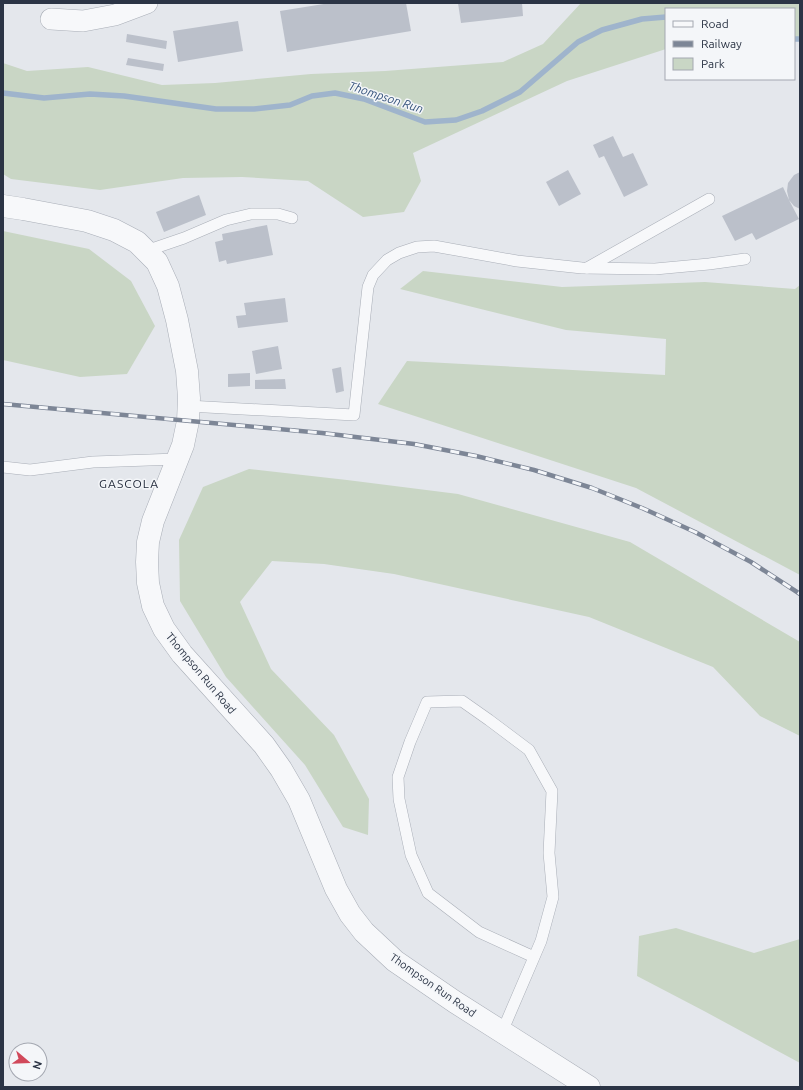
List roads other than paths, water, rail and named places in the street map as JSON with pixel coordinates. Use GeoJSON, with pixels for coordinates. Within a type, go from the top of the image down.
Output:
{"type":"FeatureCollection","features":[{"type":"Feature","properties":{"kind":"street"},"geometry":{"type":"LineString","coordinates":[[51,19],[83,21],[115,14],[147,3]]}},
{"type":"Feature","properties":{"kind":"street","name":"Thompson Run Road"},"geometry":{"type":"LineString","coordinates":[[3,206],[87,221],[114,230],[137,242],[157,262],[170,293],[187,371],[188,421],[182,445],[153,521],[148,542],[148,583],[153,606],[164,629],[182,654],[264,745],[281,769],[299,800],[336,889],[350,914],[364,932],[395,961],[455,1002],[589,1087]]}},
{"type":"Feature","properties":{"kind":"lane"},"geometry":{"type":"LineString","coordinates":[[587,269],[709,199]]}},
{"type":"Feature","properties":{"kind":"lane"},"geometry":{"type":"LineString","coordinates":[[146,252],[226,220],[251,214],[278,214],[292,218]]}},
{"type":"Feature","properties":{"kind":"lane"},"geometry":{"type":"LineString","coordinates":[[188,406],[354,415],[368,287],[373,276],[387,260],[399,253],[417,247],[434,246],[517,261],[587,269],[656,269],[745,259]]}},
{"type":"Feature","properties":{"kind":"lane"},"geometry":{"type":"LineString","coordinates":[[3,467],[30,470],[93,462],[177,459]]}},
{"type":"Feature","properties":{"kind":"lane"},"geometry":{"type":"LineString","coordinates":[[502,1032],[541,941],[553,897],[548,853],[552,791],[529,750],[489,720],[462,701],[427,702],[410,742],[398,777],[399,799],[411,855],[428,893],[479,932],[534,957]]}},
{"type":"Feature","properties":{"kind":"waterway","name":"Thompson Run"},"geometry":{"type":"LineString","coordinates":[[3,93],[44,98],[90,94],[124,96],[216,109],[254,109],[290,105],[312,96],[335,93],[364,99],[425,122],[456,120],[482,111],[520,92],[578,42],[602,30],[642,19],[665,17]]}},
{"type":"Feature","properties":{"kind":"waterway","name":"Thompson Run"},"geometry":{"type":"LineString","coordinates":[[795,39],[800,39]]}},
{"type":"Feature","properties":{"kind":"railway"},"geometry":{"type":"LineString","coordinates":[[3,404],[322,433],[414,444],[476,456],[534,470],[592,488],[642,508],[695,532],[751,562],[800,594]]}},
{"type":"Feature","properties":{"kind":"district","name":"GASCOLA"},"geometry":{"type":"Point","coordinates":[129,483]}}]}
